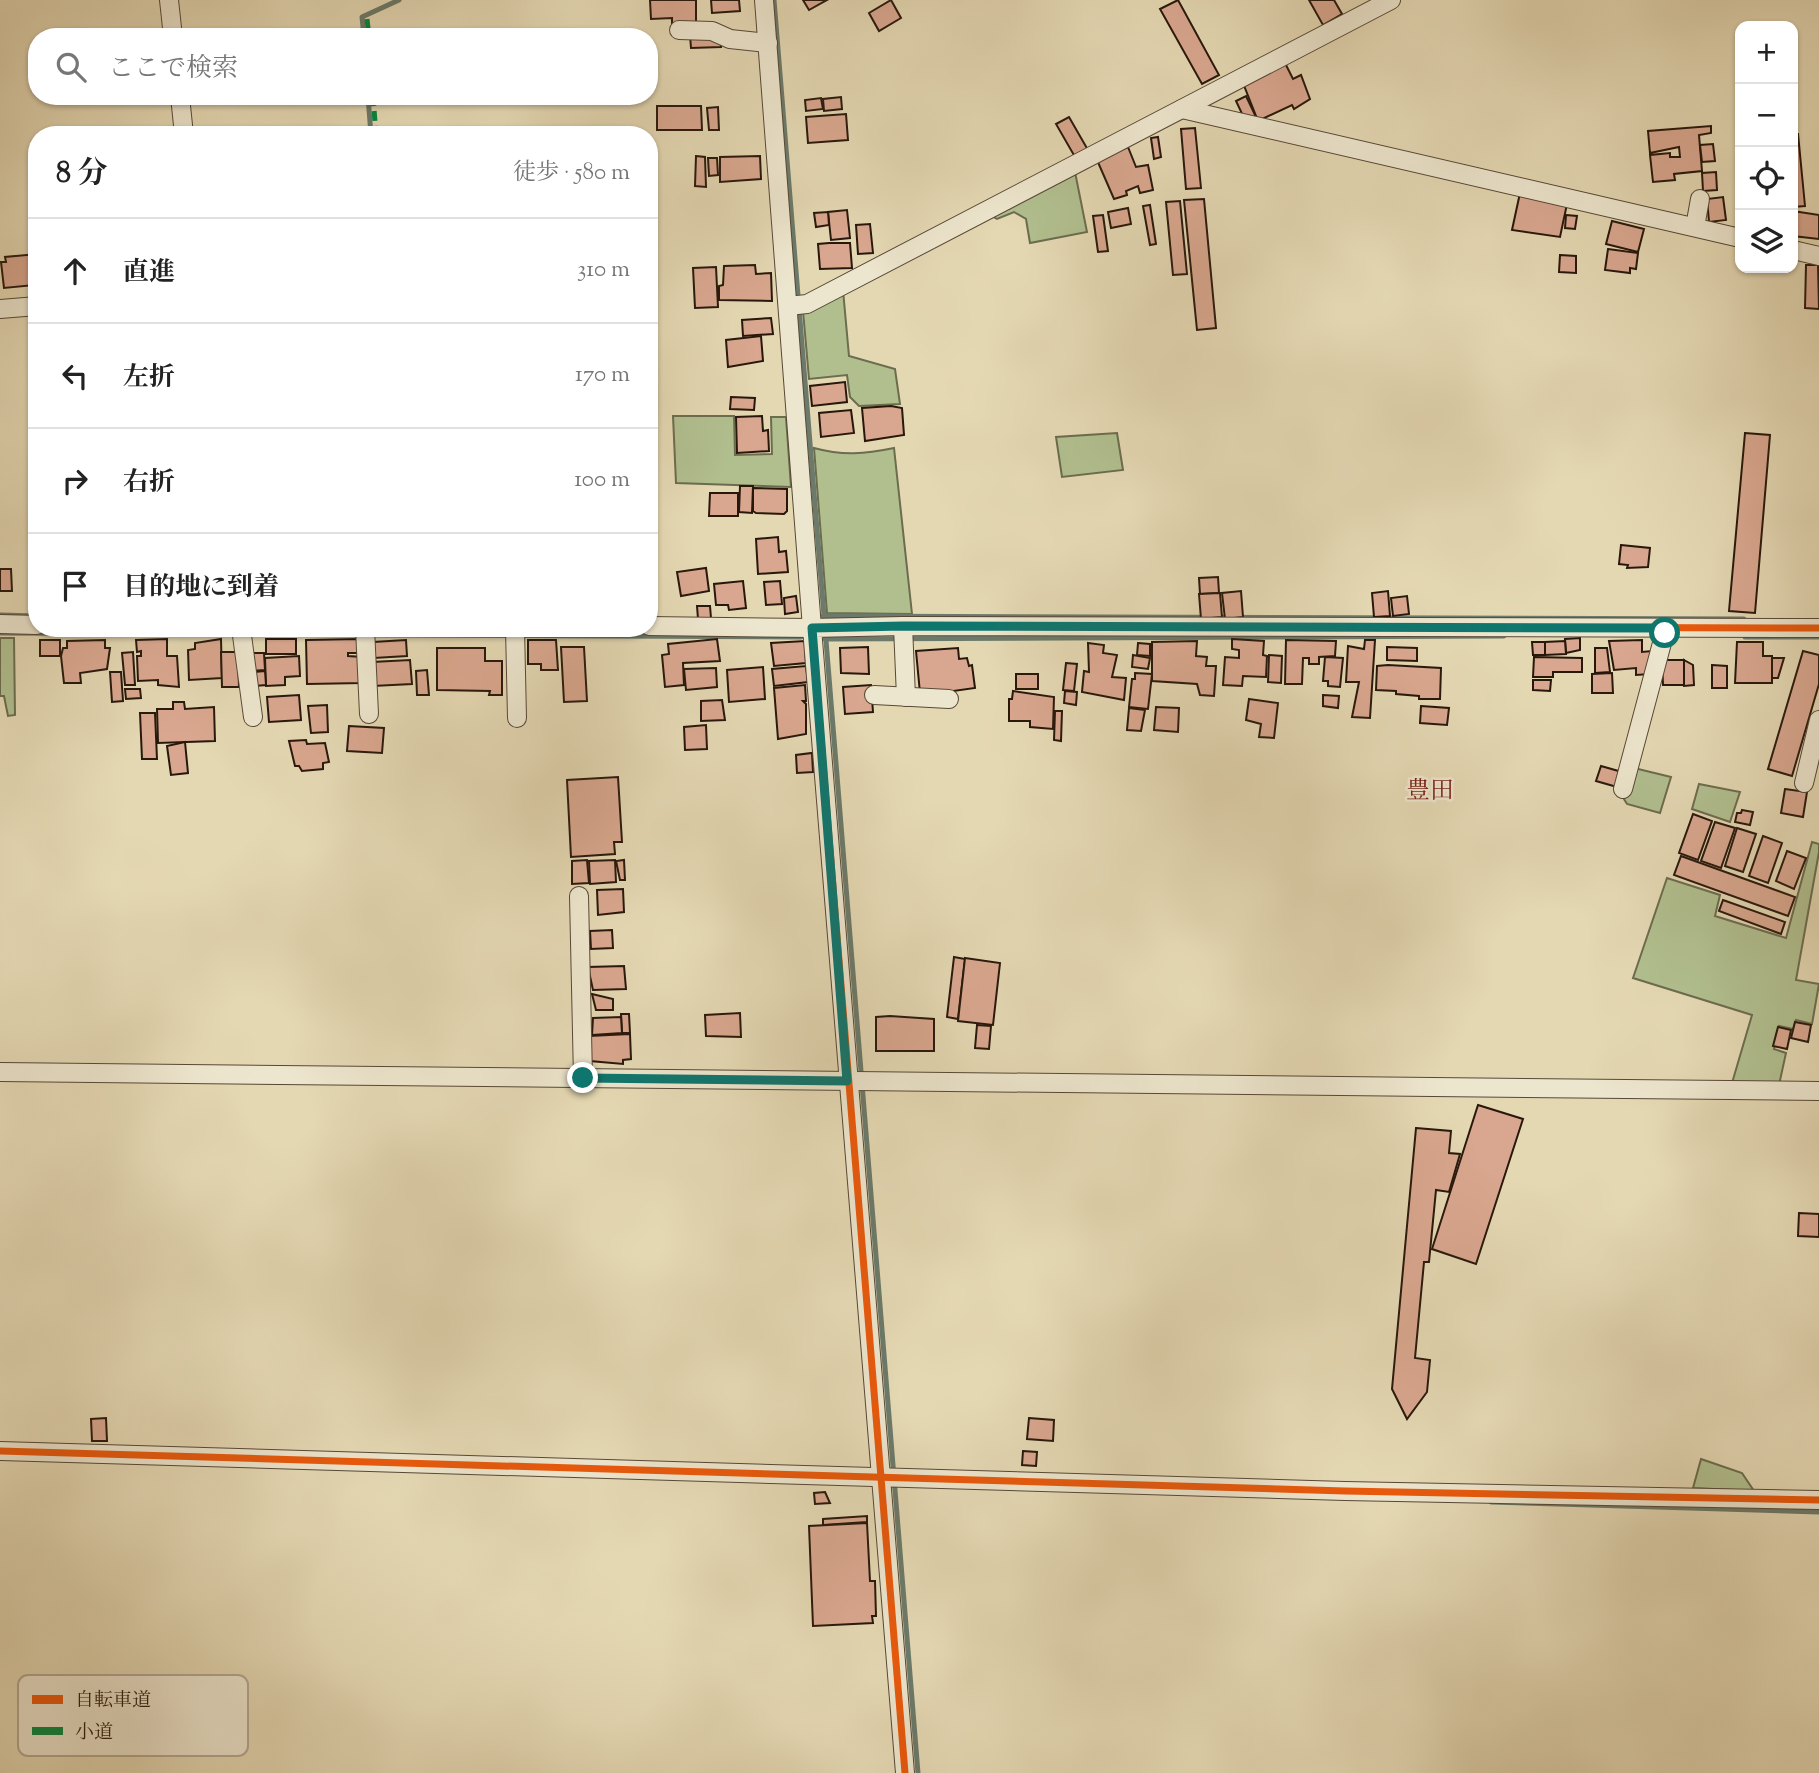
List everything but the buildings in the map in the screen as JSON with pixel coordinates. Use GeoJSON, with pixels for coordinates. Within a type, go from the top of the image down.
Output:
{"type":"FeatureCollection","features":[{"type":"Feature","properties":{"kind":"street"},"geometry":{"type":"LineString","coordinates":[[169,0],[172,28]]}},
{"type":"Feature","properties":{"kind":"street"},"geometry":{"type":"LineString","coordinates":[[764,0],[763,43],[794,305],[890,1478],[905,1773]]}},
{"type":"Feature","properties":{"kind":"street"},"geometry":{"type":"LineString","coordinates":[[794,305],[1391,0]]}},
{"type":"Feature","properties":{"kind":"street"},"geometry":{"type":"LineString","coordinates":[[679,30],[712,31],[730,39],[763,43]]}},
{"type":"Feature","properties":{"kind":"street"},"geometry":{"type":"LineString","coordinates":[[181,105],[183,126]]}},
{"type":"Feature","properties":{"kind":"street"},"geometry":{"type":"LineString","coordinates":[[1182,109],[1735,237]]}},
{"type":"Feature","properties":{"kind":"street"},"geometry":{"type":"LineString","coordinates":[[1695,227],[1700,200]]}},
{"type":"Feature","properties":{"kind":"street"},"geometry":{"type":"LineString","coordinates":[[1798,251],[1819,256]]}},
{"type":"Feature","properties":{"kind":"street"},"geometry":{"type":"LineString","coordinates":[[0,309],[28,307]]}},
{"type":"Feature","properties":{"kind":"street"},"geometry":{"type":"LineString","coordinates":[[0,624],[28,625]]}},
{"type":"Feature","properties":{"kind":"street"},"geometry":{"type":"LineString","coordinates":[[658,626],[819,628],[903,634],[1665,633],[1819,628]]}},
{"type":"Feature","properties":{"kind":"street"},"geometry":{"type":"LineString","coordinates":[[1623,789],[1665,633]]}},
{"type":"Feature","properties":{"kind":"street"},"geometry":{"type":"LineString","coordinates":[[903,634],[906,697]]}},
{"type":"Feature","properties":{"kind":"street"},"geometry":{"type":"LineString","coordinates":[[242,637],[253,717]]}},
{"type":"Feature","properties":{"kind":"street"},"geometry":{"type":"LineString","coordinates":[[365,637],[369,714]]}},
{"type":"Feature","properties":{"kind":"street"},"geometry":{"type":"LineString","coordinates":[[515,637],[517,718]]}},
{"type":"Feature","properties":{"kind":"street"},"geometry":{"type":"LineString","coordinates":[[874,695],[948,699]]}},
{"type":"Feature","properties":{"kind":"street"},"geometry":{"type":"LineString","coordinates":[[1804,783],[1819,720]]}},
{"type":"Feature","properties":{"kind":"street"},"geometry":{"type":"LineString","coordinates":[[579,896],[583,1078]]}},
{"type":"Feature","properties":{"kind":"street"},"geometry":{"type":"LineString","coordinates":[[0,1072],[1819,1091]]}},
{"type":"Feature","properties":{"kind":"street"},"geometry":{"type":"LineString","coordinates":[[0,1451],[1345,1491],[1819,1500]]}},
{"type":"Feature","properties":{"kind":"green space"},"geometry":{"type":"Polygon","coordinates":[[[1075,172],[1087,232],[1030,243],[1026,219],[1014,212],[997,219],[992,216],[1075,172]]]}},
{"type":"Feature","properties":{"kind":"green space"},"geometry":{"type":"Polygon","coordinates":[[[843,290],[849,356],[895,369],[900,404],[859,406],[850,397],[847,375],[809,379],[803,311],[843,290]]]}},
{"type":"Feature","properties":{"kind":"green space"},"geometry":{"type":"Polygon","coordinates":[[[673,416],[734,416],[735,455],[772,454],[771,417],[786,417],[791,487],[676,483],[673,416]]]}},
{"type":"Feature","properties":{"kind":"green space"},"geometry":{"type":"Polygon","coordinates":[[[1117,433],[1123,470],[1062,477],[1056,437],[1117,433]]]}},
{"type":"Feature","properties":{"kind":"green space"},"geometry":{"type":"Polygon","coordinates":[[[814,448],[854,453],[894,448],[912,614],[827,613],[814,448]]]}},
{"type":"Feature","properties":{"kind":"green space"},"geometry":{"type":"Polygon","coordinates":[[[0,638],[14,638],[15,715],[8,716],[4,696],[0,696],[0,638]]]}},
{"type":"Feature","properties":{"kind":"green space"},"geometry":{"type":"Polygon","coordinates":[[[1634,768],[1671,777],[1660,813],[1627,804],[1624,799],[1634,768]]]}},
{"type":"Feature","properties":{"kind":"green space"},"geometry":{"type":"Polygon","coordinates":[[[1699,784],[1740,792],[1730,822],[1692,809],[1699,784]]]}},
{"type":"Feature","properties":{"kind":"green space"},"geometry":{"type":"Polygon","coordinates":[[[1812,842],[1819,844],[1819,852],[1796,980],[1819,984],[1812,1024],[1796,1020],[1793,1029],[1779,1026],[1774,1049],[1786,1053],[1779,1085],[1732,1083],[1752,1015],[1633,978],[1667,878],[1720,895],[1715,916],[1786,938],[1812,842]]]}},
{"type":"Feature","properties":{"kind":"green space"},"geometry":{"type":"Polygon","coordinates":[[[1701,1459],[1742,1473],[1754,1491],[1693,1488],[1701,1459]]]}},
{"type":"Feature","properties":{"kind":"waterway"},"geometry":{"type":"LineString","coordinates":[[363,28],[362,17],[399,0]]}},
{"type":"Feature","properties":{"kind":"waterway"},"geometry":{"type":"LineString","coordinates":[[774,0],[918,1773]]}},
{"type":"Feature","properties":{"kind":"waterway"},"geometry":{"type":"LineString","coordinates":[[369,105],[370,126]]}},
{"type":"Feature","properties":{"kind":"waterway"},"geometry":{"type":"LineString","coordinates":[[0,615],[28,616]]}},
{"type":"Feature","properties":{"kind":"waterway"},"geometry":{"type":"LineString","coordinates":[[823,616],[1744,619]]}},
{"type":"Feature","properties":{"kind":"waterway"},"geometry":{"type":"LineString","coordinates":[[0,633],[28,633]]}},
{"type":"Feature","properties":{"kind":"waterway"},"geometry":{"type":"LineString","coordinates":[[658,636],[801,637]]}},
{"type":"Feature","properties":{"kind":"waterway"},"geometry":{"type":"LineString","coordinates":[[825,639],[1504,636]]}},
{"type":"Feature","properties":{"kind":"waterway"},"geometry":{"type":"LineString","coordinates":[[1745,637],[1819,637]]}},
{"type":"Feature","properties":{"kind":"waterway"},"geometry":{"type":"LineString","coordinates":[[1491,1502],[1819,1512]]}},
{"type":"Feature","properties":{"kind":"marked path"},"geometry":{"type":"LineString","coordinates":[[367,19],[368,28]]}},
{"type":"Feature","properties":{"kind":"marked path"},"geometry":{"type":"LineString","coordinates":[[374,105],[375,126]]}},
{"type":"Feature","properties":{"kind":"cycle path"},"geometry":{"type":"LineString","coordinates":[[905,1773],[812,628],[1819,628]]}},
{"type":"Feature","properties":{"kind":"cycle path"},"geometry":{"type":"LineString","coordinates":[[0,1451],[1345,1491],[1819,1500]]}},
{"type":"Feature","properties":{"kind":"district","name":"豊田"},"geometry":{"type":"Point","coordinates":[1430,790]}},
{"type":"Feature","properties":{"kind":"route"},"geometry":{"type":"LineString","coordinates":[[583,1078],[847,1081],[812,628],[1666,628],[1665,633]]}}]}
